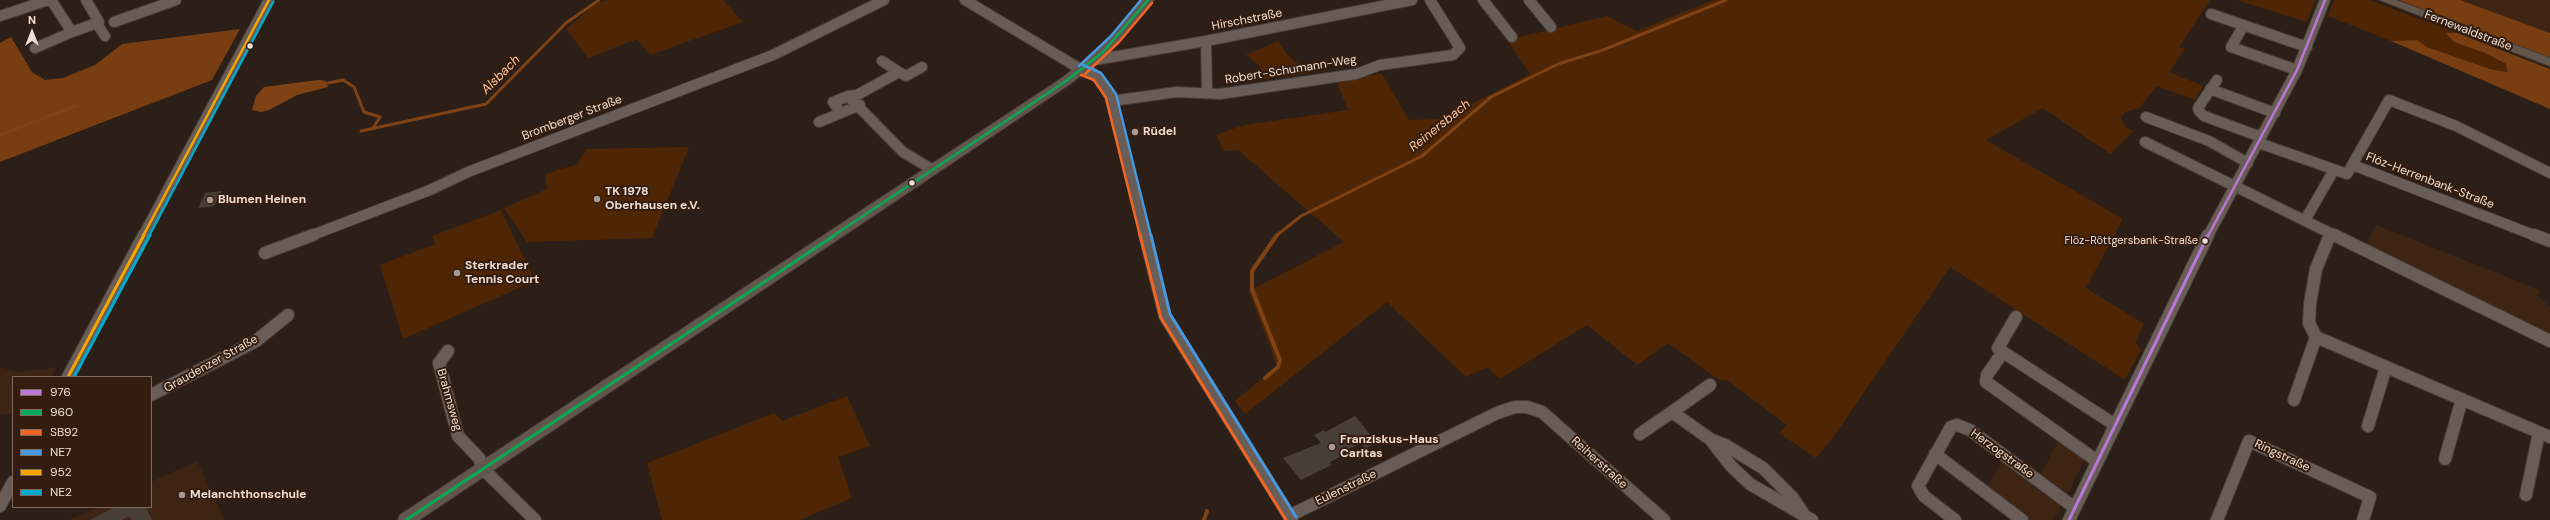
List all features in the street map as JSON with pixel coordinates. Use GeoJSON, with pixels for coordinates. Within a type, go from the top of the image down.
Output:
{"type":"FeatureCollection","features":[{"type":"Feature","properties":{"kind":"main road"},"geometry":{"type":"LineString","coordinates":[[406,520],[1082,70],[1095,60],[1148,0]]}},
{"type":"Feature","properties":{"kind":"main road","name":"Fernewaldstraße"},"geometry":{"type":"LineString","coordinates":[[2386,0],[2550,62]]}},
{"type":"Feature","properties":{"kind":"street"},"geometry":{"type":"LineString","coordinates":[[0,16],[48,0]]}},
{"type":"Feature","properties":{"kind":"street"},"geometry":{"type":"LineString","coordinates":[[51,0],[72,32]]}},
{"type":"Feature","properties":{"kind":"street"},"geometry":{"type":"LineString","coordinates":[[86,0],[99,22],[97,24],[105,36]]}},
{"type":"Feature","properties":{"kind":"street"},"geometry":{"type":"LineString","coordinates":[[114,22],[176,0]]}},
{"type":"Feature","properties":{"kind":"street"},"geometry":{"type":"LineString","coordinates":[[69,376],[268,0]]}},
{"type":"Feature","properties":{"kind":"street","name":"Bromberger Straße"},"geometry":{"type":"LineString","coordinates":[[266,253],[430,190],[462,175],[773,55],[884,0]]}},
{"type":"Feature","properties":{"kind":"street"},"geometry":{"type":"LineString","coordinates":[[965,0],[1082,70],[1093,73],[1098,77],[1109,92],[1165,316],[1291,518]]}},
{"type":"Feature","properties":{"kind":"street","name":"Hirschstraße"},"geometry":{"type":"LineString","coordinates":[[1095,60],[1206,41],[1412,0]]}},
{"type":"Feature","properties":{"kind":"street","name":"Robert-Schumann-Weg"},"geometry":{"type":"LineString","coordinates":[[1112,101],[1176,92],[1220,94],[1356,74],[1380,65],[1453,55],[1460,48],[1430,0]]}},
{"type":"Feature","properties":{"kind":"street"},"geometry":{"type":"LineString","coordinates":[[1483,0],[1512,37]]}},
{"type":"Feature","properties":{"kind":"street"},"geometry":{"type":"LineString","coordinates":[[1529,0],[1551,27]]}},
{"type":"Feature","properties":{"kind":"street"},"geometry":{"type":"LineString","coordinates":[[2069,520],[2234,185],[2248,163],[2297,70],[2325,0]]}},
{"type":"Feature","properties":{"kind":"street"},"geometry":{"type":"LineString","coordinates":[[2211,14],[2307,47]]}},
{"type":"Feature","properties":{"kind":"street"},"geometry":{"type":"LineString","coordinates":[[35,48],[72,32],[97,24]]}},
{"type":"Feature","properties":{"kind":"street"},"geometry":{"type":"LineString","coordinates":[[2244,25],[2231,47],[2297,70]]}},
{"type":"Feature","properties":{"kind":"street","name":"Hirschstraße"},"geometry":{"type":"LineString","coordinates":[[1206,41],[1207,93]]}},
{"type":"Feature","properties":{"kind":"street"},"geometry":{"type":"LineString","coordinates":[[882,60],[906,76],[922,67]]}},
{"type":"Feature","properties":{"kind":"street"},"geometry":{"type":"LineString","coordinates":[[841,112],[833,102],[848,96],[857,95],[899,72]]}},
{"type":"Feature","properties":{"kind":"street"},"geometry":{"type":"LineString","coordinates":[[2217,80],[2198,108],[2201,114],[2260,140]]}},
{"type":"Feature","properties":{"kind":"street"},"geometry":{"type":"LineString","coordinates":[[2210,89],[2274,113]]}},
{"type":"Feature","properties":{"kind":"street"},"geometry":{"type":"LineString","coordinates":[[848,96],[860,105],[903,152],[933,170]]}},
{"type":"Feature","properties":{"kind":"street"},"geometry":{"type":"LineString","coordinates":[[2353,165],[2389,100],[2456,126],[2550,173]]}},
{"type":"Feature","properties":{"kind":"street"},"geometry":{"type":"LineString","coordinates":[[819,122],[860,105]]}},
{"type":"Feature","properties":{"kind":"street"},"geometry":{"type":"LineString","coordinates":[[2146,118],[2209,141],[2248,163]]}},
{"type":"Feature","properties":{"kind":"street","name":"Flöz-Herrenbank-Straße"},"geometry":{"type":"LineString","coordinates":[[2260,140],[2347,174],[2353,165],[2550,241]]}},
{"type":"Feature","properties":{"kind":"street"},"geometry":{"type":"LineString","coordinates":[[2145,142],[2550,341]]}},
{"type":"Feature","properties":{"kind":"street"},"geometry":{"type":"LineString","coordinates":[[2305,220],[2334,170]]}},
{"type":"Feature","properties":{"kind":"street"},"geometry":{"type":"LineString","coordinates":[[2331,233],[2316,269],[2310,304],[2309,323],[2316,337],[2545,435],[2526,495]]}},
{"type":"Feature","properties":{"kind":"street","name":"Graudenzer Straße"},"geometry":{"type":"LineString","coordinates":[[152,394],[256,341],[288,315]]}},
{"type":"Feature","properties":{"kind":"street"},"geometry":{"type":"LineString","coordinates":[[2016,317],[1998,348],[2115,425]]}},
{"type":"Feature","properties":{"kind":"street"},"geometry":{"type":"LineString","coordinates":[[2294,400],[2316,337]]}},
{"type":"Feature","properties":{"kind":"street","name":"Brahmsweg"},"geometry":{"type":"LineString","coordinates":[[448,351],[438,363],[456,430],[479,458],[483,468]]}},
{"type":"Feature","properties":{"kind":"street"},"geometry":{"type":"LineString","coordinates":[[2003,352],[1987,375],[1986,380],[1988,384],[2097,461]]}},
{"type":"Feature","properties":{"kind":"street"},"geometry":{"type":"LineString","coordinates":[[2368,426],[2386,367]]}},
{"type":"Feature","properties":{"kind":"street"},"geometry":{"type":"LineString","coordinates":[[1640,434],[1710,385]]}},
{"type":"Feature","properties":{"kind":"street"},"geometry":{"type":"LineString","coordinates":[[2445,459],[2462,399]]}},
{"type":"Feature","properties":{"kind":"street","name":"Eulenstraße"},"geometry":{"type":"LineString","coordinates":[[1291,518],[1497,413],[1515,408],[1534,408]]}},
{"type":"Feature","properties":{"kind":"street","name":"Reiherstraße"},"geometry":{"type":"LineString","coordinates":[[1534,408],[1547,416],[1664,520]]}},
{"type":"Feature","properties":{"kind":"street"},"geometry":{"type":"LineString","coordinates":[[1672,412],[1710,439],[1731,466],[1750,484],[1808,517]]}},
{"type":"Feature","properties":{"kind":"street","name":"Herzogstraße"},"geometry":{"type":"LineString","coordinates":[[1955,520],[1924,496],[1918,488],[1919,483],[1951,427],[1962,426],[2075,508]]}},
{"type":"Feature","properties":{"kind":"street"},"geometry":{"type":"LineString","coordinates":[[1710,439],[1725,444],[1762,468],[1792,498],[1808,517]]}},
{"type":"Feature","properties":{"kind":"street","name":"Ringstraße"},"geometry":{"type":"LineString","coordinates":[[2217,520],[2250,441],[2370,497],[2363,520]]}},
{"type":"Feature","properties":{"kind":"street"},"geometry":{"type":"LineString","coordinates":[[1935,454],[2022,520]]}},
{"type":"Feature","properties":{"kind":"street"},"geometry":{"type":"LineString","coordinates":[[483,468],[536,520]]}},
{"type":"Feature","properties":{"kind":"street"},"geometry":{"type":"LineString","coordinates":[[0,506],[12,484]]}},
{"type":"Feature","properties":{"kind":"shaded area"},"geometry":{"type":"Polygon","coordinates":[[[607,0],[723,0],[743,22],[650,55],[637,39],[588,58],[566,29],[597,3],[607,0]]]}},
{"type":"Feature","properties":{"kind":"shaded area"},"geometry":{"type":"Polygon","coordinates":[[[1713,0],[2210,0],[2179,47],[2185,49],[2169,72],[2203,86],[2195,100],[2157,86],[2139,108],[2125,112],[2121,117],[2126,128],[2134,131],[2110,154],[2043,108],[1986,140],[2123,219],[2086,288],[2144,324],[2135,342],[2141,350],[2125,380],[1950,267],[1834,436],[1816,458],[1779,433],[1787,425],[1727,380],[1723,381],[1715,377],[1668,343],[1637,365],[1587,325],[1500,379],[1487,367],[1466,377],[1387,302],[1245,414],[1235,401],[1277,366],[1249,291],[1344,242],[1238,150],[1224,151],[1216,135],[1244,125],[1348,110],[1336,80],[1382,74],[1409,120],[1442,119],[1530,74],[1507,40],[1607,16],[1637,31],[1713,0]]]}},
{"type":"Feature","properties":{"kind":"shaded area"},"geometry":{"type":"Polygon","coordinates":[[[2237,0],[2315,0],[2307,22],[2237,0]]]}},
{"type":"Feature","properties":{"kind":"shaded area"},"geometry":{"type":"Polygon","coordinates":[[[2334,0],[2369,0],[2457,33],[2446,33],[2506,64],[2507,72],[2490,69],[2427,47],[2417,40],[2391,41],[2328,16],[2334,0]]]}},
{"type":"Feature","properties":{"kind":"shaded area"},"geometry":{"type":"Polygon","coordinates":[[[2399,0],[2460,0],[2550,33],[2550,59],[2399,0]]]}},
{"type":"Feature","properties":{"kind":"shaded area"},"geometry":{"type":"Polygon","coordinates":[[[2460,0],[2550,0],[2550,33],[2460,0]]]}},
{"type":"Feature","properties":{"kind":"shaded area"},"geometry":{"type":"Polygon","coordinates":[[[240,29],[212,80],[0,162],[0,43],[11,37],[32,72],[45,80],[63,78],[95,65],[122,44],[240,29]]]}},
{"type":"Feature","properties":{"kind":"shaded area"},"geometry":{"type":"Polygon","coordinates":[[[2446,33],[2457,33],[2550,69],[2550,109],[2391,41],[2417,40],[2427,47],[2490,69],[2507,72],[2506,64],[2485,53],[2454,42],[2446,33]]]}},
{"type":"Feature","properties":{"kind":"shaded area"},"geometry":{"type":"Polygon","coordinates":[[[1278,41],[1288,56],[1310,73],[1264,79],[1259,65],[1246,55],[1278,41]]]}},
{"type":"Feature","properties":{"kind":"shaded area"},"geometry":{"type":"Polygon","coordinates":[[[318,80],[326,81],[328,87],[297,95],[269,110],[261,112],[252,110],[256,96],[264,87],[318,80]]]}},
{"type":"Feature","properties":{"kind":"shaded area","name":"TK 1978 Oberhausen e.V."},"geometry":{"type":"Polygon","coordinates":[[[689,147],[652,238],[527,242],[504,208],[547,189],[545,174],[578,164],[586,149],[689,147]]]}},
{"type":"Feature","properties":{"kind":"shaded area","name":"Sterkrader Tennis Court"},"geometry":{"type":"Polygon","coordinates":[[[501,210],[535,281],[403,339],[380,265],[435,244],[432,236],[501,210]]]}},
{"type":"Feature","properties":{"kind":"shaded area"},"geometry":{"type":"Polygon","coordinates":[[[2376,225],[2540,290],[2538,297],[2550,306],[2550,336],[2366,245],[2376,225]]]}},
{"type":"Feature","properties":{"kind":"shaded area"},"geometry":{"type":"Polygon","coordinates":[[[0,367],[18,372],[56,367],[52,376],[12,376],[12,413],[0,415],[0,367]]]}},
{"type":"Feature","properties":{"kind":"shaded area"},"geometry":{"type":"Polygon","coordinates":[[[847,396],[870,446],[838,457],[852,498],[800,520],[662,520],[647,463],[774,413],[782,421],[847,396]]]}},
{"type":"Feature","properties":{"kind":"shaded area"},"geometry":{"type":"Polygon","coordinates":[[[2059,439],[2085,459],[2066,497],[2039,478],[2059,439]]]}},
{"type":"Feature","properties":{"kind":"shaded area"},"geometry":{"type":"Polygon","coordinates":[[[2003,459],[2062,505],[2054,520],[2028,520],[1986,488],[2003,459]]]}},
{"type":"Feature","properties":{"kind":"shaded area","name":"Melanchthonschule"},"geometry":{"type":"Polygon","coordinates":[[[197,461],[225,520],[69,520],[96,508],[152,508],[152,482],[197,461]]]}},
{"type":"Feature","properties":{"kind":"building","name":"Blumen Heinen"},"geometry":{"type":"Polygon","coordinates":[[[222,191],[214,206],[198,208],[205,193],[222,191]]]}},
{"type":"Feature","properties":{"kind":"building","name":"Franziskus-Haus Caritas"},"geometry":{"type":"Polygon","coordinates":[[[1355,416],[1377,443],[1366,448],[1360,444],[1341,452],[1344,455],[1330,462],[1332,465],[1301,480],[1283,458],[1321,443],[1314,435],[1324,430],[1325,432],[1355,416]]]}},
{"type":"Feature","properties":{"kind":"building"},"geometry":{"type":"Polygon","coordinates":[[[113,508],[146,508],[152,520],[131,520],[130,516],[121,520],[90,520],[113,508]]]}},
{"type":"Feature","properties":{"kind":"waterway","name":"Alsbach"},"geometry":{"type":"LineString","coordinates":[[361,131],[486,104],[566,23],[599,0]]}},
{"type":"Feature","properties":{"kind":"waterway","name":"Reinersbach"},"geometry":{"type":"LineString","coordinates":[[1277,235],[1301,216],[1422,156],[1491,97],[1558,64],[1603,50],[1726,0]]}},
{"type":"Feature","properties":{"kind":"waterway","name":"Alsbach"},"geometry":{"type":"LineString","coordinates":[[328,83],[343,80],[354,87],[364,112],[380,117],[373,128]]}},
{"type":"Feature","properties":{"kind":"waterway"},"geometry":{"type":"LineString","coordinates":[[0,135],[75,106]]}},
{"type":"Feature","properties":{"kind":"waterway","name":"Reinersbach"},"geometry":{"type":"LineString","coordinates":[[1265,378],[1278,367],[1280,360],[1252,289],[1252,271],[1277,235]]}},
{"type":"Feature","properties":{"kind":"waterway","name":"Reinersbach"},"geometry":{"type":"LineString","coordinates":[[1204,520],[1207,511]]}},
{"type":"Feature","properties":{"kind":"transit line","name":"952"},"geometry":{"type":"LineString","coordinates":[[69,376],[269,0]]}},
{"type":"Feature","properties":{"kind":"transit line","name":"NE7"},"geometry":{"type":"LineString","coordinates":[[1079,66],[1111,36],[1141,0]]}},
{"type":"Feature","properties":{"kind":"transit line","name":"960"},"geometry":{"type":"LineString","coordinates":[[406,520],[1066,81],[1103,52],[1148,0]]}},
{"type":"Feature","properties":{"kind":"transit line","name":"976"},"geometry":{"type":"LineString","coordinates":[[2069,520],[2212,227],[2297,70],[2325,0]]}},
{"type":"Feature","properties":{"kind":"transit line","name":"NE2"},"geometry":{"type":"LineString","coordinates":[[75,376],[273,2]]}},
{"type":"Feature","properties":{"kind":"transit line","name":"SB92"},"geometry":{"type":"LineString","coordinates":[[1085,74],[1119,42],[1152,3]]}},
{"type":"Feature","properties":{"kind":"transit line","name":"NE7"},"geometry":{"type":"LineString","coordinates":[[1083,65],[1095,69],[1101,73],[1116,94],[1170,314],[1296,517]]}},
{"type":"Feature","properties":{"kind":"transit line","name":"SB92"},"geometry":{"type":"LineString","coordinates":[[1081,75],[1094,80],[1106,98],[1161,318],[1286,520]]}},
{"type":"Feature","properties":{"kind":"place","name":"Rüdel"},"geometry":{"type":"Point","coordinates":[1135,132]}},
{"type":"Feature","properties":{"kind":"place","name":"TK 1978 Oberhausen e.V."},"geometry":{"type":"Point","coordinates":[597,199]}},
{"type":"Feature","properties":{"kind":"place","name":"Blumen Heinen"},"geometry":{"type":"Point","coordinates":[210,200]}},
{"type":"Feature","properties":{"kind":"place","name":"Flöz-Röttgersbank-Straße"},"geometry":{"type":"Point","coordinates":[2205,241]}},
{"type":"Feature","properties":{"kind":"place","name":"Sterkrader Tennis Court"},"geometry":{"type":"Point","coordinates":[457,273]}},
{"type":"Feature","properties":{"kind":"place","name":"Franziskus-Haus Caritas"},"geometry":{"type":"Point","coordinates":[1332,447]}},
{"type":"Feature","properties":{"kind":"place","name":"Melanchthonschule"},"geometry":{"type":"Point","coordinates":[182,495]}}]}
